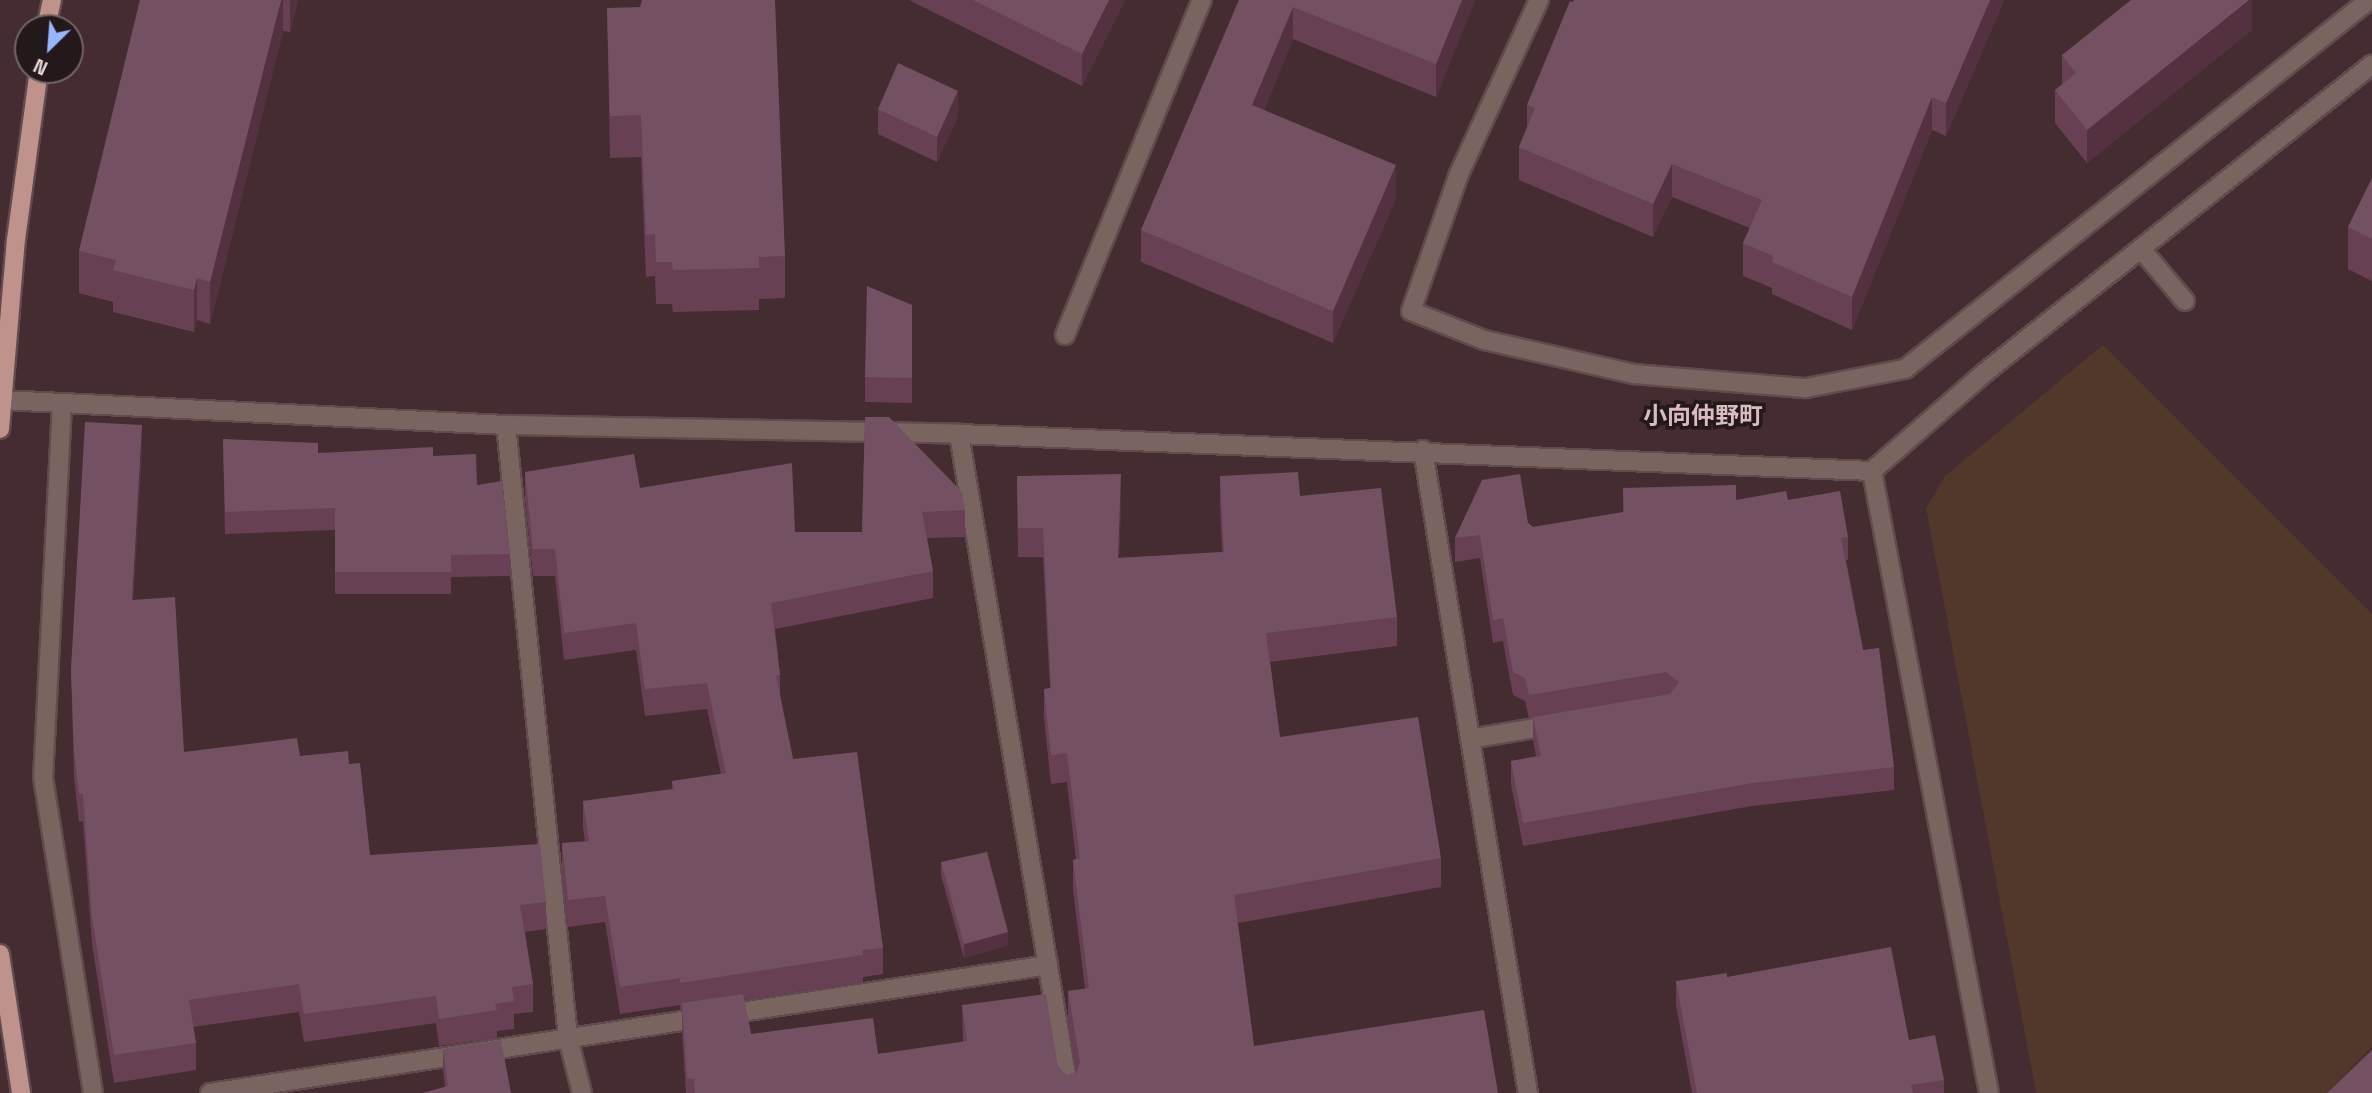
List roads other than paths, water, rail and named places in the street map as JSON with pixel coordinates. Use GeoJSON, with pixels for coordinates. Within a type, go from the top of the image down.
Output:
{"type":"FeatureCollection","features":[{"type":"Feature","properties":{"kind":"main road"},"geometry":{"type":"LineString","coordinates":[[0,429],[16,240],[37,84]]}},
{"type":"Feature","properties":{"kind":"main road"},"geometry":{"type":"LineString","coordinates":[[0,954],[21,1093]]}},
{"type":"Feature","properties":{"kind":"street"},"geometry":{"type":"LineString","coordinates":[[1065,335],[1202,0]]}},
{"type":"Feature","properties":{"kind":"street"},"geometry":{"type":"LineString","coordinates":[[1539,0],[1458,174],[1411,312],[1483,340],[1634,374],[1806,388],[1905,369],[2369,0]]}},
{"type":"Feature","properties":{"kind":"street"},"geometry":{"type":"LineString","coordinates":[[2,400],[506,425],[959,433],[1423,450],[1872,471],[1983,374],[2372,65]]}},
{"type":"Feature","properties":{"kind":"street"},"geometry":{"type":"LineString","coordinates":[[2141,249],[2185,301]]}},
{"type":"Feature","properties":{"kind":"street"},"geometry":{"type":"LineString","coordinates":[[62,404],[43,777],[93,1093]]}},
{"type":"Feature","properties":{"kind":"street"},"geometry":{"type":"LineString","coordinates":[[506,425],[568,1038],[582,1093]]}},
{"type":"Feature","properties":{"kind":"street"},"geometry":{"type":"LineString","coordinates":[[959,433],[1069,1093]]}},
{"type":"Feature","properties":{"kind":"street"},"geometry":{"type":"LineString","coordinates":[[1423,450],[1528,1093]]}},
{"type":"Feature","properties":{"kind":"street"},"geometry":{"type":"LineString","coordinates":[[1872,471],[1989,1093]]}},
{"type":"Feature","properties":{"kind":"street"},"geometry":{"type":"LineString","coordinates":[[1470,739],[1576,722]]}},
{"type":"Feature","properties":{"kind":"street"},"geometry":{"type":"LineString","coordinates":[[210,1093],[1048,965]]}},
{"type":"Feature","properties":{"kind":"district","name":"小向仲野町"},"geometry":{"type":"Point","coordinates":[1703,416]}}]}
